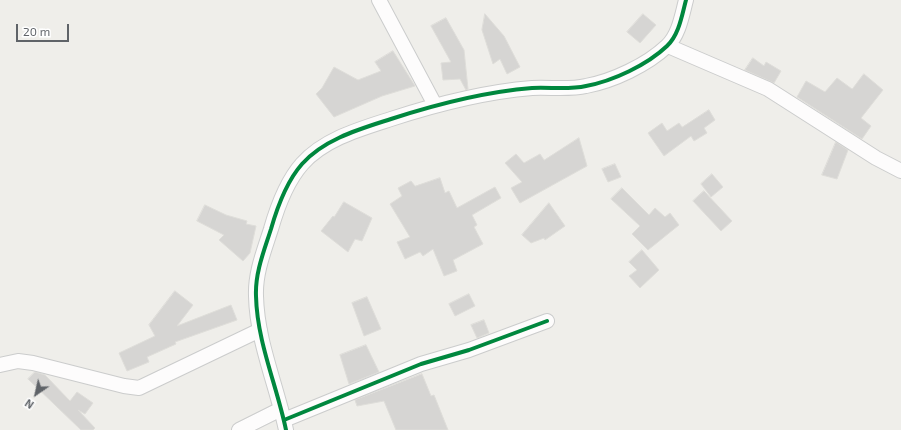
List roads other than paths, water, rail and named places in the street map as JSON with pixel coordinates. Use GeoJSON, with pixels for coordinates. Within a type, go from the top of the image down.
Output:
{"type":"FeatureCollection","features":[{"type":"Feature","properties":{"kind":"street"},"geometry":{"type":"LineString","coordinates":[[379,0],[435,105]]}},
{"type":"Feature","properties":{"kind":"street"},"geometry":{"type":"LineString","coordinates":[[283,420],[260,330],[256,296],[258,272],[275,217],[290,184],[301,165],[316,152],[356,130],[435,105],[478,95],[525,89],[586,86],[607,80],[648,60],[668,46],[678,30],[686,0]]}},
{"type":"Feature","properties":{"kind":"street"},"geometry":{"type":"LineString","coordinates":[[668,46],[768,88],[876,158],[901,172]]}},
{"type":"Feature","properties":{"kind":"street"},"geometry":{"type":"LineString","coordinates":[[239,430],[283,420],[421,364],[469,350],[547,321]]}},
{"type":"Feature","properties":{"kind":"street"},"geometry":{"type":"LineString","coordinates":[[0,365],[18,361],[32,363],[124,386],[139,388],[260,330]]}}]}
